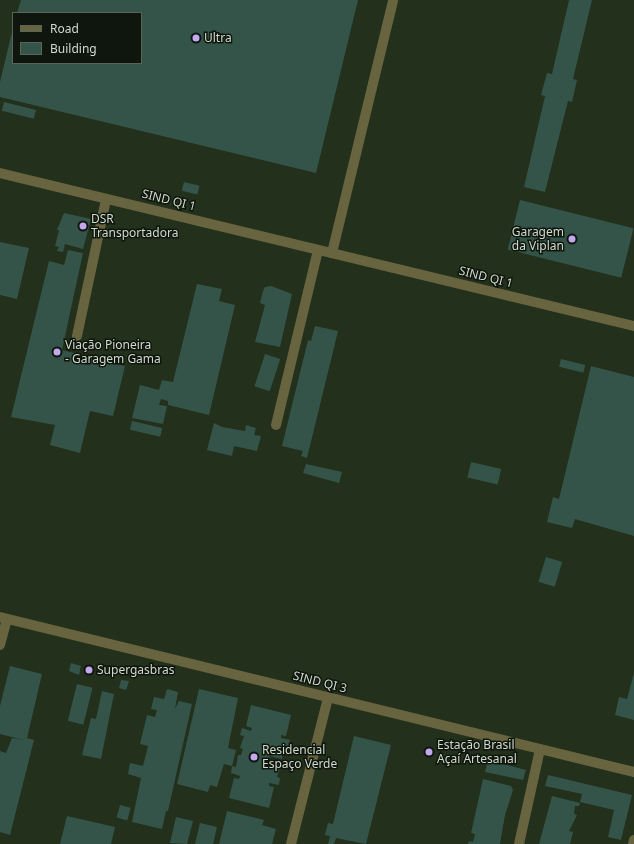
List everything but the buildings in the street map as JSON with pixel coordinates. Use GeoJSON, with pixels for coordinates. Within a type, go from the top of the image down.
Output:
{"type":"FeatureCollection","features":[{"type":"Feature","properties":{"kind":"street"},"geometry":{"type":"LineString","coordinates":[[332,253],[393,0]]}},
{"type":"Feature","properties":{"kind":"street","name":"SIND QI 1"},"geometry":{"type":"LineString","coordinates":[[0,173],[634,326]]}},
{"type":"Feature","properties":{"kind":"street"},"geometry":{"type":"LineString","coordinates":[[77,336],[106,199]]}},
{"type":"Feature","properties":{"kind":"street"},"geometry":{"type":"LineString","coordinates":[[276,425],[318,250]]}},
{"type":"Feature","properties":{"kind":"street"},"geometry":{"type":"LineString","coordinates":[[0,645],[3,618]]}},
{"type":"Feature","properties":{"kind":"street","name":"SIND QI 3"},"geometry":{"type":"LineString","coordinates":[[3,618],[634,772]]}},
{"type":"Feature","properties":{"kind":"street"},"geometry":{"type":"LineString","coordinates":[[291,844],[328,698]]}},
{"type":"Feature","properties":{"kind":"street"},"geometry":{"type":"LineString","coordinates":[[519,844],[540,749]]}},
{"type":"Feature","properties":{"kind":"street"},"geometry":{"type":"LineString","coordinates":[[633,844],[634,840]]}},
{"type":"Feature","properties":{"kind":"place","name":"Ultra"},"geometry":{"type":"Point","coordinates":[196,38]}},
{"type":"Feature","properties":{"kind":"place","name":"DSR Transportadora"},"geometry":{"type":"Point","coordinates":[83,226]}},
{"type":"Feature","properties":{"kind":"place","name":"Garagem da Viplan"},"geometry":{"type":"Point","coordinates":[572,239]}},
{"type":"Feature","properties":{"kind":"place","name":"Viação Pioneira - Garagem Gama"},"geometry":{"type":"Point","coordinates":[57,352]}},
{"type":"Feature","properties":{"kind":"place","name":"Supergasbras"},"geometry":{"type":"Point","coordinates":[89,670]}},
{"type":"Feature","properties":{"kind":"place","name":"Estação Brasil Açaí Artesanal"},"geometry":{"type":"Point","coordinates":[429,752]}},
{"type":"Feature","properties":{"kind":"place","name":"Residencial Espaço Verde"},"geometry":{"type":"Point","coordinates":[254,757]}}]}
